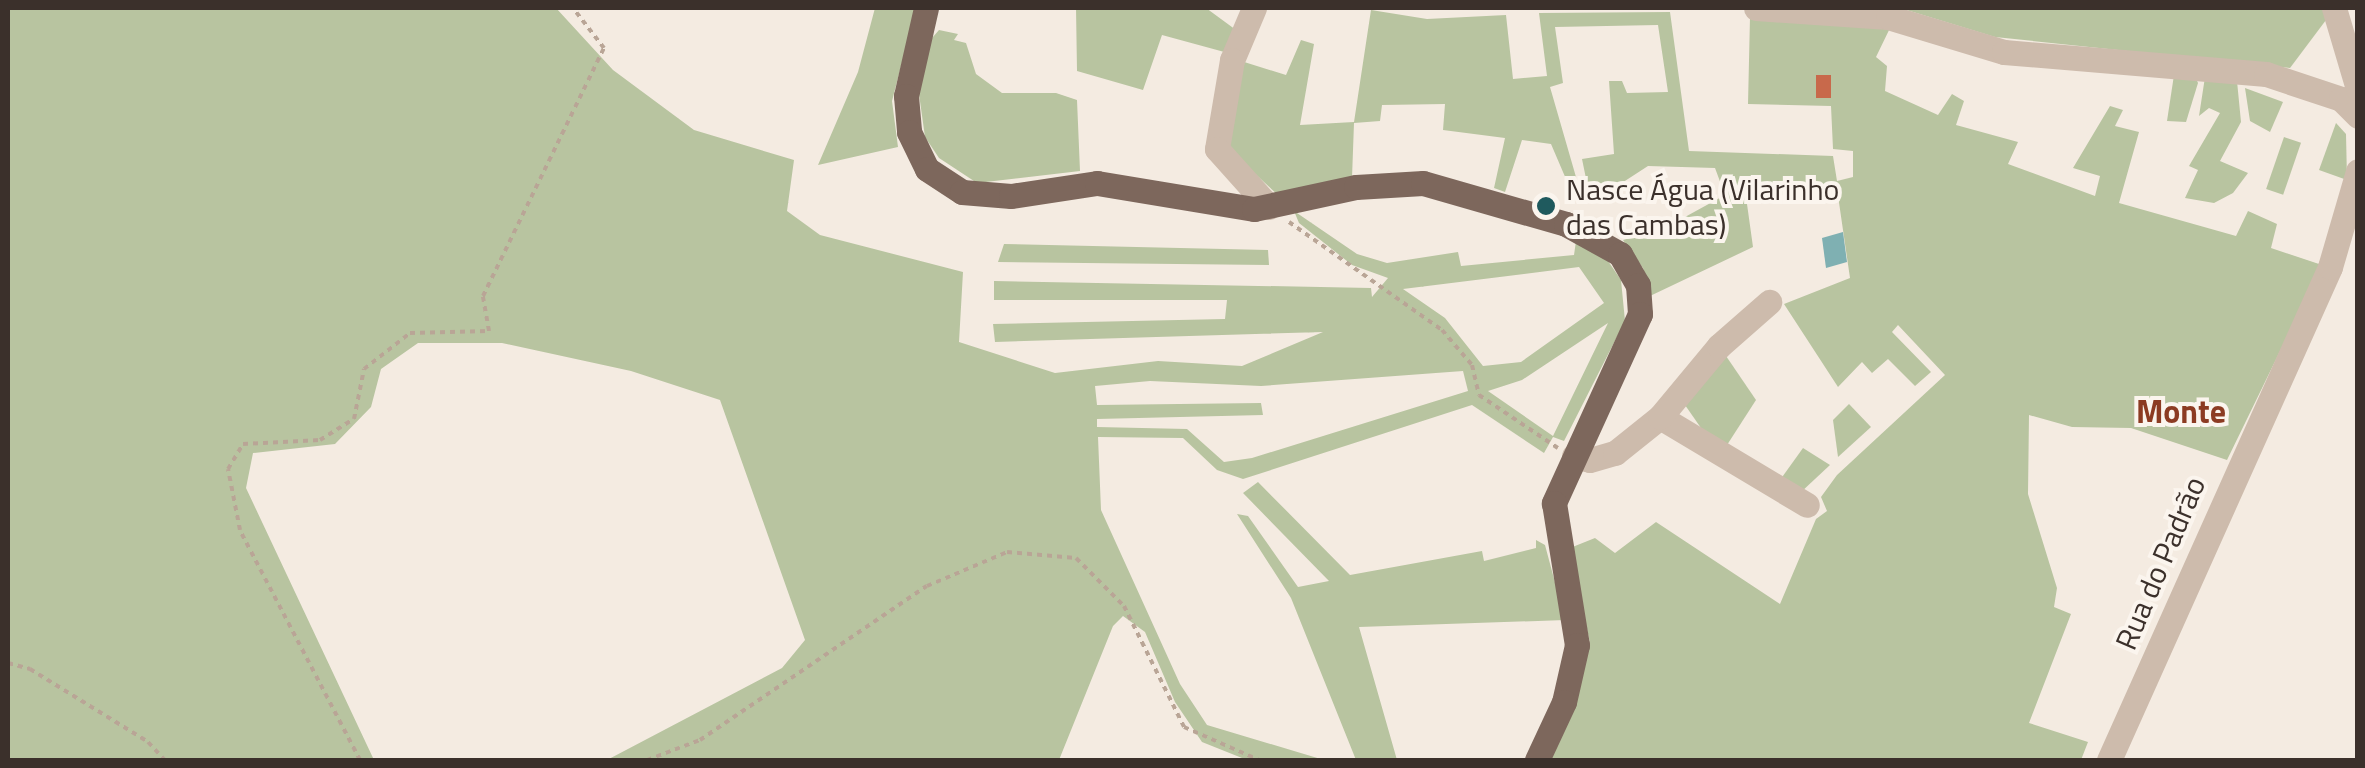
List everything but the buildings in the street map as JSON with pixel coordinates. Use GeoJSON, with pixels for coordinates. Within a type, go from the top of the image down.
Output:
{"type":"FeatureCollection","features":[{"type":"Feature","properties":{"kind":"main road"},"geometry":{"type":"LineString","coordinates":[[926,8],[906,113],[912,148],[948,186],[993,197],[1096,184],[1228,209],[1269,207],[1356,187],[1423,182],[1566,224],[1612,246],[1638,285],[1640,314],[1562,474],[1552,516],[1576,628],[1575,664],[1537,760]]}},
{"type":"Feature","properties":{"kind":"street"},"geometry":{"type":"LineString","coordinates":[[1254,8],[1232,60],[1217,149],[1269,207]]}},
{"type":"Feature","properties":{"kind":"street"},"geometry":{"type":"LineString","coordinates":[[1756,8],[1888,16],[2004,52],[2266,74],[2357,102],[2334,8]]}},
{"type":"Feature","properties":{"kind":"street","name":"Rua do Padrão"},"geometry":{"type":"LineString","coordinates":[[2109,760],[2350,230],[2358,171]]}},
{"type":"Feature","properties":{"kind":"street"},"geometry":{"type":"LineString","coordinates":[[1574,456],[1590,460],[1615,453],[1660,417],[1718,346],[1769,302]]}},
{"type":"Feature","properties":{"kind":"street"},"geometry":{"type":"LineString","coordinates":[[1660,417],[1807,506]]}},
{"type":"Feature","properties":{"kind":"path"},"geometry":{"type":"LineString","coordinates":[[360,760],[240,530],[228,469],[242,444],[320,440],[354,419],[364,370],[410,333],[490,332],[483,296],[604,48],[573,8]]}},
{"type":"Feature","properties":{"kind":"path"},"geometry":{"type":"LineString","coordinates":[[1269,207],[1442,330],[1472,365],[1479,395],[1574,456]]}},
{"type":"Feature","properties":{"kind":"path"},"geometry":{"type":"LineString","coordinates":[[647,760],[700,740],[927,586],[1008,552],[1076,558],[1124,606],[1184,727],[1259,760]]}},
{"type":"Feature","properties":{"kind":"path"},"geometry":{"type":"LineString","coordinates":[[8,663],[30,669],[148,742],[165,760]]}},
{"type":"Feature","properties":{"kind":"green space"},"geometry":{"type":"Polygon","coordinates":[[[8,8],[556,8],[613,70],[694,130],[794,160],[787,211],[820,235],[963,272],[959,342],[1055,373],[1158,361],[1242,366],[1323,332],[995,342],[993,324],[1225,319],[1227,300],[994,300],[994,281],[1371,288],[1372,297],[1388,278],[1352,265],[1299,223],[1294,211],[1357,254],[1387,263],[1458,252],[1461,266],[1574,255],[1576,241],[1608,261],[1621,280],[1625,321],[1564,441],[1553,437],[1544,453],[1472,405],[1243,479],[1217,470],[1183,438],[1098,437],[1101,510],[1180,684],[1207,725],[1324,760],[1247,760],[1202,742],[1175,702],[1145,632],[1123,616],[1113,626],[1059,760],[607,760],[782,668],[805,640],[720,400],[631,371],[502,343],[418,343],[381,369],[371,407],[335,444],[253,453],[246,488],[374,760],[8,760],[8,8]],[[1579,267],[1403,289],[1445,318],[1483,366],[1521,362],[1604,303],[1579,267]],[[1608,323],[1522,380],[1488,391],[1553,436],[1608,323]],[[1463,371],[1261,386],[1150,381],[1095,386],[1097,405],[1261,403],[1263,415],[1097,419],[1097,427],[1187,429],[1224,462],[1252,458],[1468,391],[1463,371]]]}},
{"type":"Feature","properties":{"kind":"green space"},"geometry":{"type":"Polygon","coordinates":[[[875,8],[916,8],[892,101],[898,147],[818,165],[858,72],[875,8]]]}},
{"type":"Feature","properties":{"kind":"green space"},"geometry":{"type":"Polygon","coordinates":[[[1076,8],[1206,8],[1236,30],[1228,53],[1162,35],[1143,90],[1077,71],[1076,8]]]}},
{"type":"Feature","properties":{"kind":"green space"},"geometry":{"type":"Polygon","coordinates":[[[1900,8],[2326,8],[2329,16],[2290,68],[1995,37],[1900,8]]]}},
{"type":"Feature","properties":{"kind":"green space"},"geometry":{"type":"Polygon","coordinates":[[[1371,10],[1427,19],[1506,15],[1513,79],[1547,76],[1539,13],[1670,12],[1689,151],[1833,156],[1837,181],[1853,177],[1853,151],[1833,149],[1831,106],[1748,104],[1750,17],[1891,26],[1876,57],[1887,66],[1885,91],[1938,115],[1952,94],[1964,101],[1956,125],[2018,142],[2008,164],[2095,196],[2100,176],[2073,168],[2110,106],[2123,110],[2115,126],[2139,132],[2119,203],[2236,236],[2248,211],[2277,224],[2271,248],[2322,265],[2227,460],[2131,428],[2072,427],[2029,415],[2028,494],[2057,588],[2054,607],[2071,614],[2029,723],[2088,742],[2081,760],[1550,760],[1578,694],[1590,643],[1570,548],[1595,538],[1615,553],[1656,522],[1780,604],[1816,519],[1827,511],[1821,497],[1837,475],[1945,375],[1898,325],[1892,332],[1931,372],[1915,386],[1888,359],[1872,373],[1862,362],[1838,387],[1784,304],[1850,278],[1836,182],[1747,204],[1753,247],[1650,296],[1643,268],[1623,240],[1665,228],[1725,195],[1715,168],[1648,166],[1591,203],[1582,159],[1614,154],[1609,81],[1622,81],[1627,93],[1668,92],[1658,25],[1555,27],[1563,83],[1550,87],[1576,177],[1566,179],[1551,144],[1522,140],[1505,192],[1494,188],[1505,138],[1443,130],[1445,104],[1382,105],[1380,121],[1354,123],[1352,178],[1279,196],[1225,146],[1241,61],[1286,75],[1301,40],[1314,44],[1300,125],[1354,122],[1371,10]]]}},
{"type":"Feature","properties":{"kind":"green space"},"geometry":{"type":"Polygon","coordinates":[[[939,30],[958,34],[954,40],[966,43],[976,74],[1002,93],[1056,93],[1077,100],[1080,171],[977,183],[939,158],[925,137],[918,87],[926,45],[939,30]]]}},
{"type":"Feature","properties":{"kind":"green space"},"geometry":{"type":"Polygon","coordinates":[[[2174,75],[2195,76],[2198,83],[2186,122],[2167,121],[2174,75]]]}},
{"type":"Feature","properties":{"kind":"green space"},"geometry":{"type":"Polygon","coordinates":[[[2205,77],[2237,81],[2241,122],[2220,161],[2248,173],[2233,193],[2214,203],[2185,198],[2198,170],[2189,166],[2220,113],[2209,108],[2199,116],[2205,77]]]}},
{"type":"Feature","properties":{"kind":"green space"},"geometry":{"type":"Polygon","coordinates":[[[2245,88],[2283,102],[2270,132],[2250,121],[2245,88]]]}},
{"type":"Feature","properties":{"kind":"green space"},"geometry":{"type":"Polygon","coordinates":[[[2336,123],[2346,134],[2347,180],[2319,170],[2336,123]]]}},
{"type":"Feature","properties":{"kind":"green space"},"geometry":{"type":"Polygon","coordinates":[[[2284,137],[2301,143],[2283,195],[2266,189],[2284,137]]]}},
{"type":"Feature","properties":{"kind":"green space"},"geometry":{"type":"Polygon","coordinates":[[[1004,244],[1268,250],[1269,265],[998,262],[1004,244]]]}},
{"type":"Feature","properties":{"kind":"green space"},"geometry":{"type":"Polygon","coordinates":[[[1724,353],[1756,400],[1727,445],[1701,428],[1685,405],[1724,353]]]}},
{"type":"Feature","properties":{"kind":"green space"},"geometry":{"type":"Polygon","coordinates":[[[1849,404],[1871,427],[1838,457],[1833,420],[1849,404]]]}},
{"type":"Feature","properties":{"kind":"green space"},"geometry":{"type":"Polygon","coordinates":[[[1803,448],[1830,465],[1800,493],[1780,480],[1803,448]]]}},
{"type":"Feature","properties":{"kind":"green space"},"geometry":{"type":"Polygon","coordinates":[[[1258,482],[1350,575],[1482,551],[1484,561],[1536,548],[1536,540],[1545,545],[1565,620],[1359,627],[1397,760],[1356,760],[1291,598],[1237,514],[1248,516],[1298,587],[1329,581],[1243,493],[1258,482]]]}},
{"type":"Feature","properties":{"kind":"water"},"geometry":{"type":"Polygon","coordinates":[[[1843,232],[1847,262],[1826,268],[1822,238],[1843,232]]]}},
{"type":"Feature","properties":{"kind":"place","name":"Nasce Água (Vilarinho das Cambas)"},"geometry":{"type":"Point","coordinates":[1546,206]}},
{"type":"Feature","properties":{"kind":"district","name":"Monte"},"geometry":{"type":"Point","coordinates":[2181,411]}}]}
